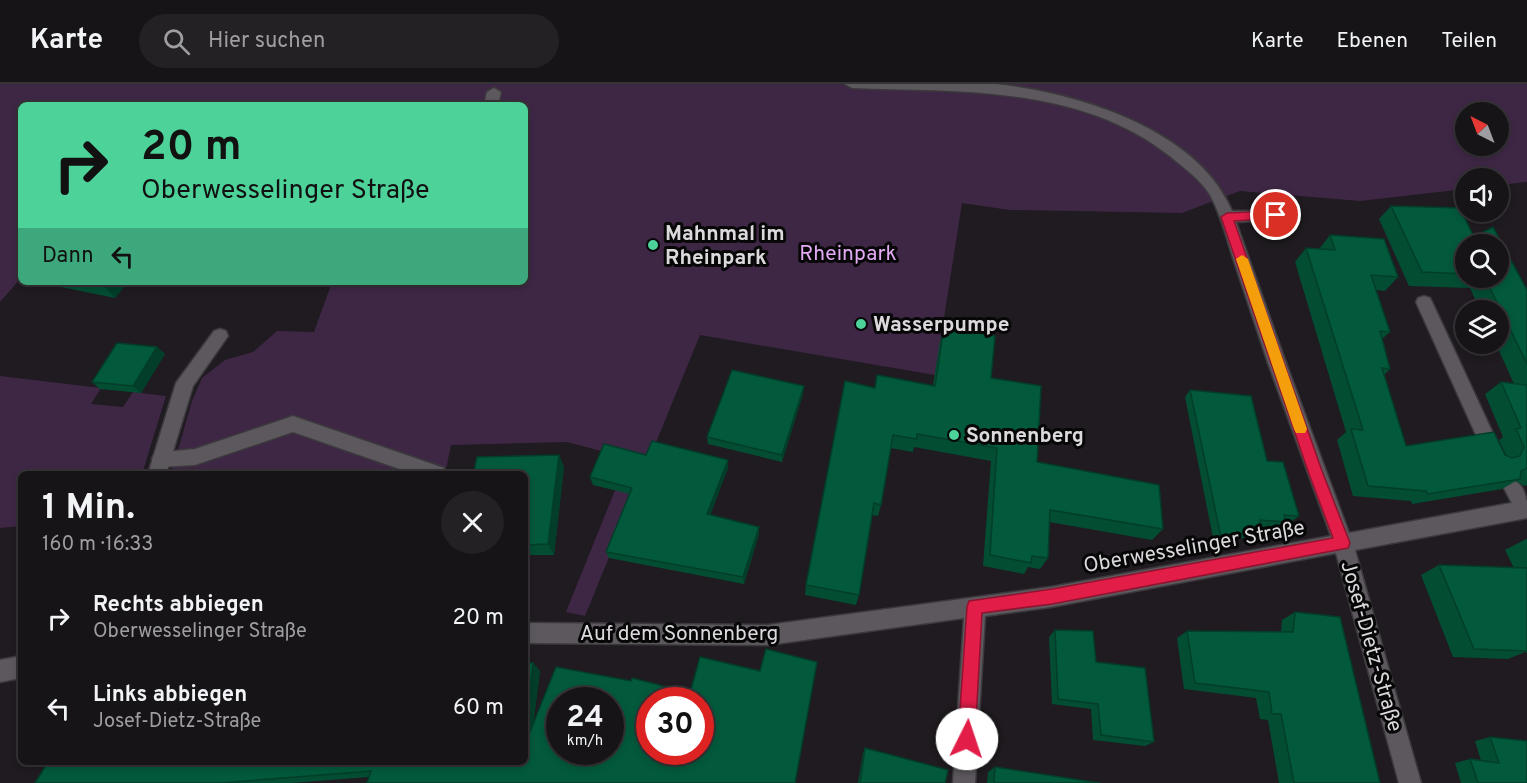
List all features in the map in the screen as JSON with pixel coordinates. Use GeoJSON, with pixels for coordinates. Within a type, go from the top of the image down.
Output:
{"type":"FeatureCollection","features":[{"type":"Feature","properties":{"kind":"street","name":"Josef-Dietz-Straße"},"geometry":{"type":"LineString","coordinates":[[852,84],[995,89],[1025,93],[1084,107],[1147,134],[1171,149],[1215,190],[1227,217],[1277,363],[1343,543],[1410,783]]}},
{"type":"Feature","properties":{"kind":"street"},"geometry":{"type":"LineString","coordinates":[[1227,217],[1276,215]]}},
{"type":"Feature","properties":{"kind":"street"},"geometry":{"type":"LineString","coordinates":[[1424,302],[1496,459]]}},
{"type":"Feature","properties":{"kind":"street"},"geometry":{"type":"LineString","coordinates":[[159,466],[185,383],[220,336]]}},
{"type":"Feature","properties":{"kind":"street"},"geometry":{"type":"LineString","coordinates":[[159,466],[195,457],[293,424],[428,471]]}},
{"type":"Feature","properties":{"kind":"street"},"geometry":{"type":"LineString","coordinates":[[1513,488],[1526,509]]}},
{"type":"Feature","properties":{"kind":"street","name":"Oberwesselinger Straße"},"geometry":{"type":"LineString","coordinates":[[975,607],[1052,597],[1526,509]]}},
{"type":"Feature","properties":{"kind":"street"},"geometry":{"type":"LineString","coordinates":[[964,783],[975,607]]}},
{"type":"Feature","properties":{"kind":"street","name":"Auf dem Sonnenberg"},"geometry":{"type":"LineString","coordinates":[[528,633],[768,636],[975,607]]}},
{"type":"Feature","properties":{"kind":"street"},"geometry":{"type":"LineString","coordinates":[[0,672],[18,669]]}},
{"type":"Feature","properties":{"kind":"green space","name":"Rheinpark"},"geometry":{"type":"Polygon","coordinates":[[[0,84],[1527,84],[1527,182],[1509,184],[1509,168],[1455,168],[1455,190],[1360,201],[1240,191],[1182,213],[1010,210],[962,203],[935,375],[700,335],[585,616],[566,612],[628,458],[567,442],[451,445],[446,471],[172,471],[192,401],[202,378],[225,360],[253,352],[277,331],[314,332],[331,285],[528,285],[528,102],[18,102],[18,281],[0,302],[0,84]]]}},
{"type":"Feature","properties":{"kind":"green space"},"geometry":{"type":"Polygon","coordinates":[[[0,376],[101,388],[91,404],[123,407],[133,392],[166,396],[143,471],[18,471],[18,526],[0,528],[0,376]]]}},
{"type":"Feature","properties":{"kind":"building"},"geometry":{"type":"Polygon","coordinates":[[[1391,206],[1455,208],[1455,222],[1467,222],[1473,234],[1455,234],[1455,274],[1422,272],[1391,206]]]}},
{"type":"Feature","properties":{"kind":"building"},"geometry":{"type":"Polygon","coordinates":[[[1493,227],[1497,234],[1480,234],[1493,227]]]}},
{"type":"Feature","properties":{"kind":"building"},"geometry":{"type":"Polygon","coordinates":[[[1330,235],[1384,239],[1398,277],[1371,275],[1390,332],[1380,331],[1390,369],[1382,368],[1406,446],[1494,432],[1505,455],[1512,458],[1520,456],[1524,447],[1516,429],[1521,428],[1501,382],[1527,385],[1527,468],[1521,471],[1520,479],[1427,494],[1426,491],[1368,486],[1351,429],[1363,430],[1306,248],[1335,250],[1330,235]]]}},
{"type":"Feature","properties":{"kind":"building"},"geometry":{"type":"Polygon","coordinates":[[[1509,257],[1527,290],[1527,364],[1509,327],[1509,300],[1496,300],[1490,288],[1509,288],[1509,257]]]}},
{"type":"Feature","properties":{"kind":"building"},"geometry":{"type":"Polygon","coordinates":[[[944,327],[995,336],[991,378],[1041,386],[1037,462],[1159,485],[1163,529],[1050,510],[1048,558],[1032,556],[1031,563],[990,555],[997,448],[917,434],[917,439],[893,435],[881,505],[874,503],[859,595],[806,585],[845,381],[875,388],[877,375],[935,386],[944,327]]]}},
{"type":"Feature","properties":{"kind":"building"},"geometry":{"type":"Polygon","coordinates":[[[117,343],[157,347],[133,386],[92,382],[117,343]]]}},
{"type":"Feature","properties":{"kind":"building"},"geometry":{"type":"Polygon","coordinates":[[[732,370],[804,386],[782,455],[707,437],[732,370]]]}},
{"type":"Feature","properties":{"kind":"building"},"geometry":{"type":"Polygon","coordinates":[[[1190,390],[1251,396],[1267,461],[1283,462],[1299,516],[1284,515],[1286,522],[1260,520],[1262,530],[1221,537],[1190,390]]]}},
{"type":"Feature","properties":{"kind":"building"},"geometry":{"type":"Polygon","coordinates":[[[652,441],[728,460],[707,514],[759,527],[743,577],[606,552],[632,488],[590,477],[604,444],[646,455],[652,441]]]}},
{"type":"Feature","properties":{"kind":"building"},"geometry":{"type":"Polygon","coordinates":[[[559,455],[548,544],[528,545],[528,471],[474,471],[477,457],[559,455]]]}},
{"type":"Feature","properties":{"kind":"building"},"geometry":{"type":"Polygon","coordinates":[[[1439,565],[1527,568],[1527,651],[1474,649],[1439,565]]]}},
{"type":"Feature","properties":{"kind":"building"},"geometry":{"type":"Polygon","coordinates":[[[1295,612],[1340,617],[1380,783],[1294,783],[1281,714],[1272,714],[1269,692],[1195,683],[1187,631],[1293,632],[1295,612]]]}},
{"type":"Feature","properties":{"kind":"building"},"geometry":{"type":"Polygon","coordinates":[[[1055,630],[1093,631],[1096,662],[1145,668],[1154,742],[1101,735],[1098,704],[1058,699],[1055,630]]]}},
{"type":"Feature","properties":{"kind":"building"},"geometry":{"type":"Polygon","coordinates":[[[766,649],[817,662],[795,783],[367,783],[371,771],[221,783],[35,783],[46,765],[528,765],[528,732],[530,732],[546,692],[546,765],[624,765],[624,687],[548,687],[556,667],[631,681],[632,678],[667,687],[636,687],[636,765],[714,765],[714,687],[692,687],[700,657],[760,671],[766,649]]]}},
{"type":"Feature","properties":{"kind":"building"},"geometry":{"type":"Polygon","coordinates":[[[528,662],[533,663],[528,706],[528,662]]]}},
{"type":"Feature","properties":{"kind":"building"},"geometry":{"type":"Polygon","coordinates":[[[1490,737],[1527,741],[1527,783],[1478,783],[1470,759],[1499,763],[1490,737]]]}},
{"type":"Feature","properties":{"kind":"building"},"geometry":{"type":"Polygon","coordinates":[[[865,748],[948,770],[945,783],[860,783],[865,748]]]}},
{"type":"Feature","properties":{"kind":"building"},"geometry":{"type":"Polygon","coordinates":[[[995,767],[1100,783],[994,783],[995,767]]]}},
{"type":"Feature","properties":{"kind":"slow traffic"},"geometry":{"type":"LineString","coordinates":[[1242,259],[1301,429]]}},
{"type":"Feature","properties":{"kind":"place","name":"Mahnmal im Rheinpark"},"geometry":{"type":"Point","coordinates":[653,245]}},
{"type":"Feature","properties":{"kind":"place","name":"Wasserpumpe"},"geometry":{"type":"Point","coordinates":[861,324]}},
{"type":"Feature","properties":{"kind":"place","name":"Sonnenberg"},"geometry":{"type":"Point","coordinates":[954,435]}},
{"type":"Feature","properties":{"kind":"route"},"geometry":{"type":"LineString","coordinates":[[967,739],[975,607],[1052,597],[1343,543],[1315,471],[1227,217],[1276,215]]}}]}
